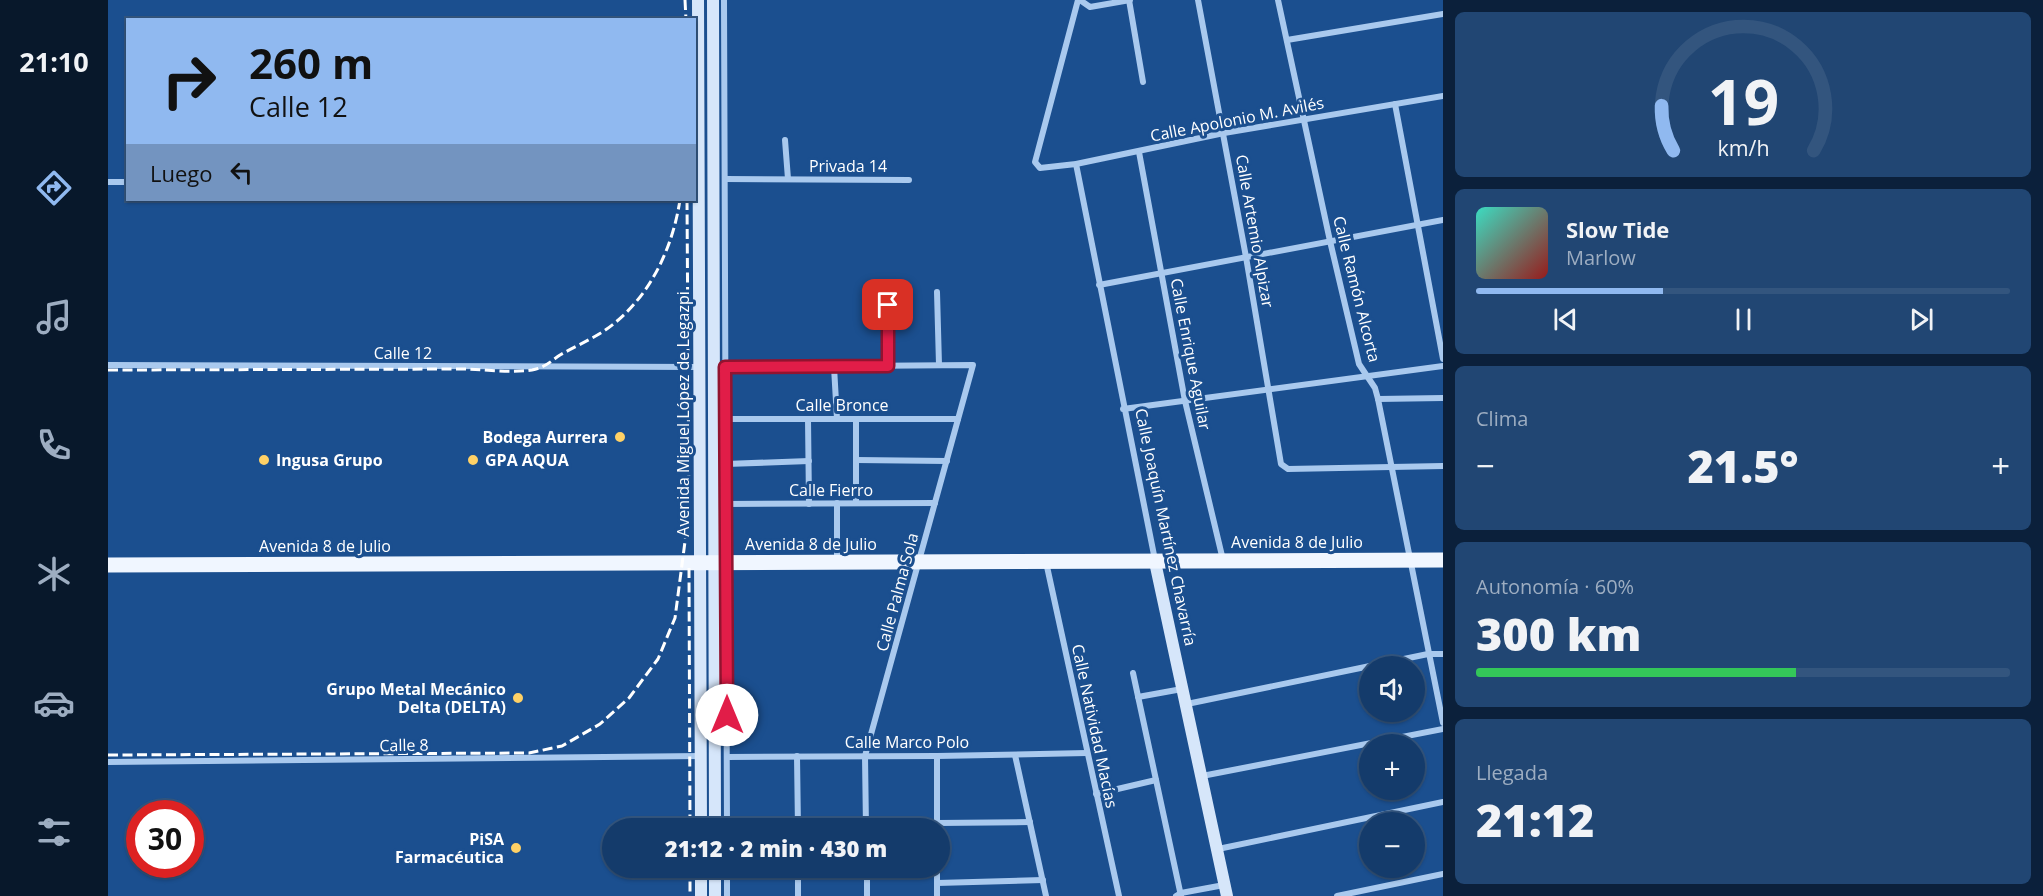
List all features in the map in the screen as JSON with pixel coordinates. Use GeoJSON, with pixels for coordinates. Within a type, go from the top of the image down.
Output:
{"type":"FeatureCollection","features":[{"type":"Feature","properties":{"kind":"main road","name":"Avenida Miguel López de Legazpi"},"geometry":{"type":"LineString","coordinates":[[698,0],[699,367],[714,563],[701,756],[701,818]]}},
{"type":"Feature","properties":{"kind":"main road","name":"Avenida Miguel López de Legazpi"},"geometry":{"type":"LineString","coordinates":[[713,0],[715,818]]}},
{"type":"Feature","properties":{"kind":"main road","name":"Avenida 8 de Julio"},"geometry":{"type":"LineString","coordinates":[[108,565],[1443,560]]}},
{"type":"Feature","properties":{"kind":"main road","name":"Calle Joaquín Martínez Chavarría"},"geometry":{"type":"LineString","coordinates":[[1155,562],[1226,890]]}},
{"type":"Feature","properties":{"kind":"main road"},"geometry":{"type":"LineString","coordinates":[[701,790],[715,790]]}},
{"type":"Feature","properties":{"kind":"main road"},"geometry":{"type":"LineString","coordinates":[[701,878],[701,896]]}},
{"type":"Feature","properties":{"kind":"main road"},"geometry":{"type":"LineString","coordinates":[[715,878],[715,896]]}},
{"type":"Feature","properties":{"kind":"street","name":"Avenida Miguel López de Legazpi"},"geometry":{"type":"LineString","coordinates":[[724,0],[726,504],[714,563],[727,757],[727,818]]}},
{"type":"Feature","properties":{"kind":"street"},"geometry":{"type":"LineString","coordinates":[[1079,0],[1090,7],[1130,0],[1143,82]]}},
{"type":"Feature","properties":{"kind":"street","name":"Calle Apolonio M. Avilés"},"geometry":{"type":"LineString","coordinates":[[1079,0],[1036,160],[1037,166],[1043,169],[1139,152],[1224,133],[1443,96]]}},
{"type":"Feature","properties":{"kind":"street","name":"Calle Artemio Alpizar"},"geometry":{"type":"LineString","coordinates":[[1198,0],[1224,133],[1280,462],[1288,469],[1392,466]]}},
{"type":"Feature","properties":{"kind":"street","name":"Calle Ramón Alcorta"},"geometry":{"type":"LineString","coordinates":[[1278,0],[1359,364],[1375,388],[1378,399],[1443,723]]}},
{"type":"Feature","properties":{"kind":"street"},"geometry":{"type":"LineString","coordinates":[[1287,40],[1443,14]]}},
{"type":"Feature","properties":{"kind":"street"},"geometry":{"type":"LineString","coordinates":[[1395,104],[1443,359]]}},
{"type":"Feature","properties":{"kind":"street"},"geometry":{"type":"LineString","coordinates":[[785,140],[788,179]]}},
{"type":"Feature","properties":{"kind":"street","name":"Calle Enrique Aguilar"},"geometry":{"type":"LineString","coordinates":[[1139,152],[1185,401],[1223,561]]}},
{"type":"Feature","properties":{"kind":"street","name":"Calle Joaquín Martínez Chavarría"},"geometry":{"type":"LineString","coordinates":[[1076,164],[1155,562]]}},
{"type":"Feature","properties":{"kind":"street","name":"Privada 14"},"geometry":{"type":"LineString","coordinates":[[725,179],[909,180]]}},
{"type":"Feature","properties":{"kind":"street"},"geometry":{"type":"LineString","coordinates":[[108,182],[126,182]]}},
{"type":"Feature","properties":{"kind":"street"},"geometry":{"type":"LineString","coordinates":[[1100,285],[1443,220]]}},
{"type":"Feature","properties":{"kind":"street"},"geometry":{"type":"LineString","coordinates":[[888,284],[888,366]]}},
{"type":"Feature","properties":{"kind":"street"},"geometry":{"type":"LineString","coordinates":[[725,367],[939,365],[937,292]]}},
{"type":"Feature","properties":{"kind":"street","name":"Calle 12"},"geometry":{"type":"LineString","coordinates":[[108,365],[699,367]]}},
{"type":"Feature","properties":{"kind":"street","name":"Calle Palma Sola"},"geometry":{"type":"LineString","coordinates":[[866,818],[865,756],[973,365],[939,365]]}},
{"type":"Feature","properties":{"kind":"street"},"geometry":{"type":"LineString","coordinates":[[1123,409],[1443,366]]}},
{"type":"Feature","properties":{"kind":"street"},"geometry":{"type":"LineString","coordinates":[[834,367],[837,419]]}},
{"type":"Feature","properties":{"kind":"street"},"geometry":{"type":"LineString","coordinates":[[1378,399],[1443,398]]}},
{"type":"Feature","properties":{"kind":"street","name":"Calle Bronce"},"geometry":{"type":"LineString","coordinates":[[726,419],[958,419]]}},
{"type":"Feature","properties":{"kind":"street"},"geometry":{"type":"LineString","coordinates":[[808,419],[809,504]]}},
{"type":"Feature","properties":{"kind":"street"},"geometry":{"type":"LineString","coordinates":[[856,419],[856,503]]}},
{"type":"Feature","properties":{"kind":"street"},"geometry":{"type":"LineString","coordinates":[[856,460],[947,461]]}},
{"type":"Feature","properties":{"kind":"street"},"geometry":{"type":"LineString","coordinates":[[726,464],[809,461]]}},
{"type":"Feature","properties":{"kind":"street"},"geometry":{"type":"LineString","coordinates":[[1392,466],[1443,466]]}},
{"type":"Feature","properties":{"kind":"street","name":"Calle Fierro"},"geometry":{"type":"LineString","coordinates":[[726,504],[935,503]]}},
{"type":"Feature","properties":{"kind":"street"},"geometry":{"type":"LineString","coordinates":[[837,504],[837,562]]}},
{"type":"Feature","properties":{"kind":"street","name":"Calle Natividad Macías"},"geometry":{"type":"LineString","coordinates":[[1046,562],[1119,896]]}},
{"type":"Feature","properties":{"kind":"street"},"geometry":{"type":"LineString","coordinates":[[1418,656],[1443,654]]}},
{"type":"Feature","properties":{"kind":"street"},"geometry":{"type":"LineString","coordinates":[[1187,704],[1359,668]]}},
{"type":"Feature","properties":{"kind":"street"},"geometry":{"type":"LineString","coordinates":[[1133,673],[1179,895],[1226,890]]}},
{"type":"Feature","properties":{"kind":"street"},"geometry":{"type":"LineString","coordinates":[[1138,696],[1184,688]]}},
{"type":"Feature","properties":{"kind":"street"},"geometry":{"type":"LineString","coordinates":[[1202,776],[1443,729]]}},
{"type":"Feature","properties":{"kind":"street","name":"Calle Marco Polo"},"geometry":{"type":"LineString","coordinates":[[727,757],[1087,753]]}},
{"type":"Feature","properties":{"kind":"street"},"geometry":{"type":"LineString","coordinates":[[1015,755],[1046,896]]}},
{"type":"Feature","properties":{"kind":"street","name":"Calle 8"},"geometry":{"type":"LineString","coordinates":[[108,762],[701,756]]}},
{"type":"Feature","properties":{"kind":"street"},"geometry":{"type":"LineString","coordinates":[[797,756],[798,818]]}},
{"type":"Feature","properties":{"kind":"street"},"geometry":{"type":"LineString","coordinates":[[937,756],[937,818]]}},
{"type":"Feature","properties":{"kind":"street"},"geometry":{"type":"LineString","coordinates":[[1096,794],[1156,780]]}},
{"type":"Feature","properties":{"kind":"street"},"geometry":{"type":"LineString","coordinates":[[1218,849],[1443,802]]}},
{"type":"Feature","properties":{"kind":"street"},"geometry":{"type":"LineString","coordinates":[[950,825],[1030,822]]}},
{"type":"Feature","properties":{"kind":"street"},"geometry":{"type":"LineString","coordinates":[[1337,896],[1443,874]]}},
{"type":"Feature","properties":{"kind":"street"},"geometry":{"type":"LineString","coordinates":[[727,878],[727,896]]}},
{"type":"Feature","properties":{"kind":"street"},"geometry":{"type":"LineString","coordinates":[[798,878],[798,896]]}},
{"type":"Feature","properties":{"kind":"street"},"geometry":{"type":"LineString","coordinates":[[867,878],[867,896]]}},
{"type":"Feature","properties":{"kind":"street"},"geometry":{"type":"LineString","coordinates":[[937,878],[937,896]]}},
{"type":"Feature","properties":{"kind":"street"},"geometry":{"type":"LineString","coordinates":[[937,884],[1043,880]]}},
{"type":"Feature","properties":{"kind":"railway"},"geometry":{"type":"LineString","coordinates":[[685,0],[686,18]]}},
{"type":"Feature","properties":{"kind":"railway"},"geometry":{"type":"LineString","coordinates":[[108,370],[467,369],[524,371],[536,369],[604,331],[633,305],[656,273],[664,256],[680,201]]}},
{"type":"Feature","properties":{"kind":"railway"},"geometry":{"type":"LineString","coordinates":[[687,201],[689,517]]}},
{"type":"Feature","properties":{"kind":"railway"},"geometry":{"type":"LineString","coordinates":[[108,755],[529,753],[562,746],[600,724],[629,698],[658,659],[675,618],[689,511]]}},
{"type":"Feature","properties":{"kind":"railway"},"geometry":{"type":"LineString","coordinates":[[689,568],[690,818]]}},
{"type":"Feature","properties":{"kind":"railway"},"geometry":{"type":"LineString","coordinates":[[690,878],[690,896]]}},
{"type":"Feature","properties":{"kind":"place","name":"Bodega Aurrera"},"geometry":{"type":"Point","coordinates":[620,437]}},
{"type":"Feature","properties":{"kind":"place","name":"Ingusa Grupo"},"geometry":{"type":"Point","coordinates":[264,460]}},
{"type":"Feature","properties":{"kind":"place","name":"GPA AQUA"},"geometry":{"type":"Point","coordinates":[473,460]}},
{"type":"Feature","properties":{"kind":"place","name":"Grupo Metal Mecánico Delta (DELTA)"},"geometry":{"type":"Point","coordinates":[518,698]}},
{"type":"Feature","properties":{"kind":"place","name":"PiSA Farmacéutica"},"geometry":{"type":"Point","coordinates":[516,848]}},
{"type":"Feature","properties":{"kind":"route"},"geometry":{"type":"LineString","coordinates":[[727,715],[725,367],[888,366],[888,305]]}}]}
